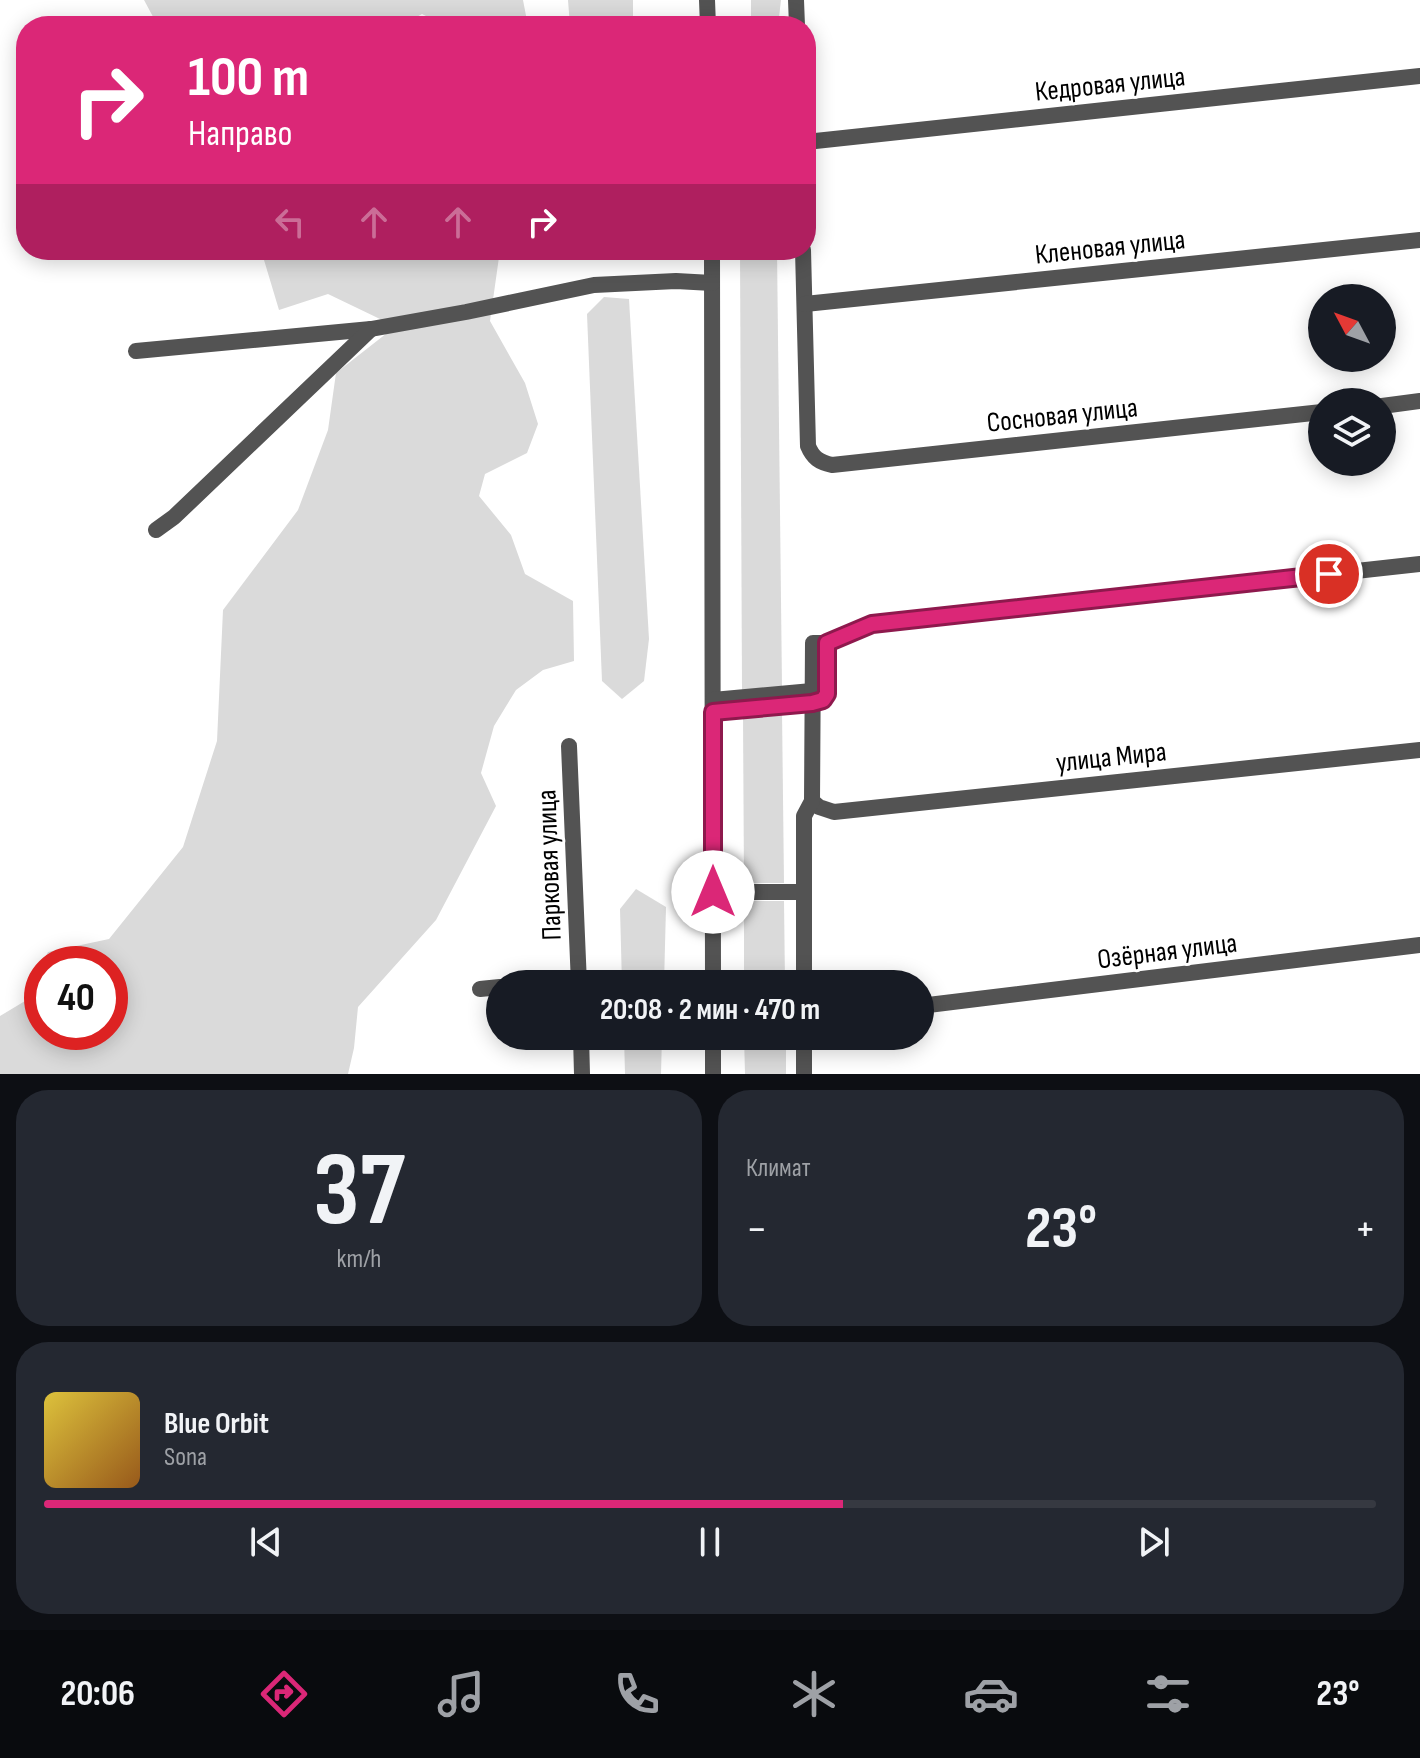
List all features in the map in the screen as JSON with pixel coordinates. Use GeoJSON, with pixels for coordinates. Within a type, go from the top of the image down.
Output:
{"type":"FeatureCollection","features":[{"type":"Feature","properties":{"kind":"street","name":"Кедровая улица"},"geometry":{"type":"LineString","coordinates":[[816,141],[1420,76]]}},
{"type":"Feature","properties":{"kind":"street","name":"Кленовая улица"},"geometry":{"type":"LineString","coordinates":[[805,304],[1420,240]]}},
{"type":"Feature","properties":{"kind":"street"},"geometry":{"type":"LineString","coordinates":[[712,260],[713,970]]}},
{"type":"Feature","properties":{"kind":"street"},"geometry":{"type":"LineString","coordinates":[[803,260],[805,304]]}},
{"type":"Feature","properties":{"kind":"street"},"geometry":{"type":"LineString","coordinates":[[136,351],[371,329],[594,285],[676,281],[712,283]]}},
{"type":"Feature","properties":{"kind":"street","name":"Сосновая улица"},"geometry":{"type":"LineString","coordinates":[[805,304],[808,446],[816,459],[832,465],[1308,414]]}},
{"type":"Feature","properties":{"kind":"street"},"geometry":{"type":"LineString","coordinates":[[156,530],[174,517],[371,329]]}},
{"type":"Feature","properties":{"kind":"street"},"geometry":{"type":"LineString","coordinates":[[1396,404],[1420,401]]}},
{"type":"Feature","properties":{"kind":"street"},"geometry":{"type":"LineString","coordinates":[[713,706],[812,697],[823,700],[827,694],[820,643],[872,624],[1420,564]]}},
{"type":"Feature","properties":{"kind":"street"},"geometry":{"type":"LineString","coordinates":[[804,970],[804,816],[812,801],[812,697]]}},
{"type":"Feature","properties":{"kind":"street","name":"Парковая улица"},"geometry":{"type":"LineString","coordinates":[[569,746],[578,970]]}},
{"type":"Feature","properties":{"kind":"street","name":"улица Мира"},"geometry":{"type":"LineString","coordinates":[[812,801],[834,812],[1420,750]]}},
{"type":"Feature","properties":{"kind":"street"},"geometry":{"type":"LineString","coordinates":[[713,892],[804,892]]}},
{"type":"Feature","properties":{"kind":"street","name":"Озёрная улица"},"geometry":{"type":"LineString","coordinates":[[934,1004],[1420,945]]}},
{"type":"Feature","properties":{"kind":"street"},"geometry":{"type":"LineString","coordinates":[[480,989],[486,988]]}},
{"type":"Feature","properties":{"kind":"street"},"geometry":{"type":"LineString","coordinates":[[581,1050],[582,1074]]}},
{"type":"Feature","properties":{"kind":"street"},"geometry":{"type":"LineString","coordinates":[[713,1050],[713,1074]]}},
{"type":"Feature","properties":{"kind":"street"},"geometry":{"type":"LineString","coordinates":[[804,1050],[804,1074]]}},
{"type":"Feature","properties":{"kind":"shaded area"},"geometry":{"type":"Polygon","coordinates":[[[144,0],[523,0],[526,16],[422,14],[153,16],[144,0]]]}},
{"type":"Feature","properties":{"kind":"shaded area"},"geometry":{"type":"Polygon","coordinates":[[[568,0],[633,0],[633,16],[569,16],[568,0]]]}},
{"type":"Feature","properties":{"kind":"shaded area"},"geometry":{"type":"Polygon","coordinates":[[[751,0],[781,0],[779,16],[751,16],[751,0]]]}},
{"type":"Feature","properties":{"kind":"shaded area"},"geometry":{"type":"Polygon","coordinates":[[[264,260],[499,260],[490,321],[525,383],[538,424],[527,453],[485,474],[479,496],[511,535],[525,574],[573,601],[574,661],[543,670],[516,690],[494,726],[481,773],[496,806],[436,920],[358,1007],[348,1074],[0,1074],[0,1016],[24,1002],[24,1050],[128,1050],[128,946],[76,946],[109,939],[183,847],[217,741],[223,610],[298,510],[328,430],[336,373],[387,333],[380,319],[328,294],[279,310],[264,260]]]}},
{"type":"Feature","properties":{"kind":"shaded area"},"geometry":{"type":"Polygon","coordinates":[[[740,260],[777,260],[782,687],[742,690],[740,260]]]}},
{"type":"Feature","properties":{"kind":"shaded area"},"geometry":{"type":"Polygon","coordinates":[[[604,297],[629,299],[649,639],[644,681],[622,699],[602,681],[587,314],[604,297]]]}},
{"type":"Feature","properties":{"kind":"shaded area"},"geometry":{"type":"Polygon","coordinates":[[[782,711],[784,883],[744,883],[743,715],[782,711]]]}},
{"type":"Feature","properties":{"kind":"shaded area"},"geometry":{"type":"Polygon","coordinates":[[[636,889],[666,907],[664,970],[622,970],[620,909],[636,889]]]}},
{"type":"Feature","properties":{"kind":"shaded area"},"geometry":{"type":"Polygon","coordinates":[[[744,901],[784,901],[785,970],[744,970],[744,901]]]}},
{"type":"Feature","properties":{"kind":"shaded area"},"geometry":{"type":"Polygon","coordinates":[[[624,1050],[662,1050],[661,1074],[625,1074],[624,1050]]]}},
{"type":"Feature","properties":{"kind":"shaded area"},"geometry":{"type":"Polygon","coordinates":[[[744,1050],[786,1050],[786,1074],[745,1074],[744,1050]]]}},
{"type":"Feature","properties":{"kind":"route"},"geometry":{"type":"LineString","coordinates":[[713,892],[713,712],[823,700],[827,694],[827,643],[872,624],[1329,574]]}}]}
